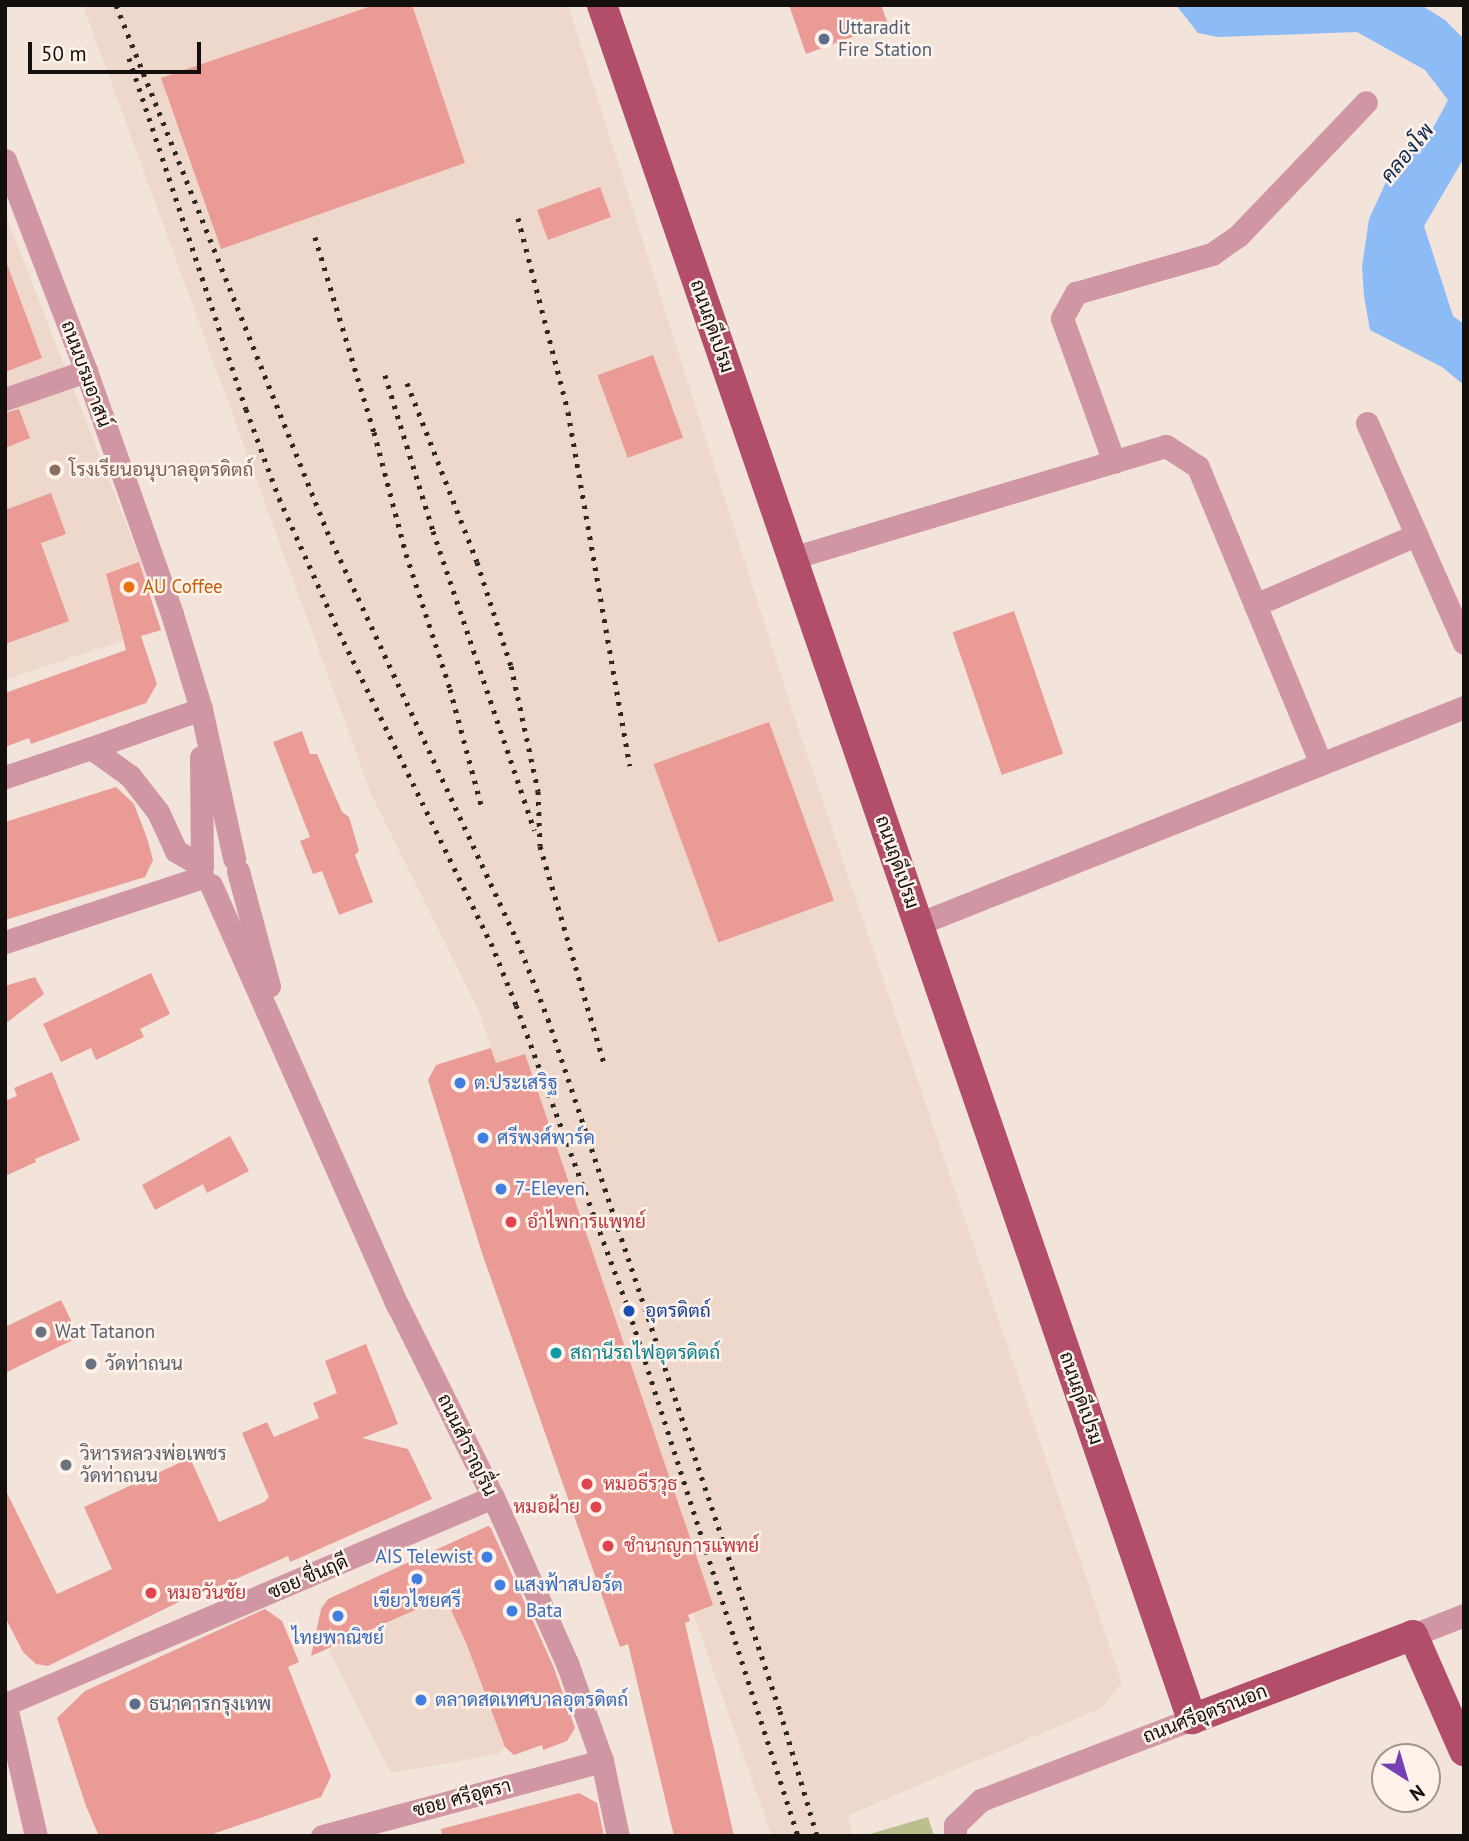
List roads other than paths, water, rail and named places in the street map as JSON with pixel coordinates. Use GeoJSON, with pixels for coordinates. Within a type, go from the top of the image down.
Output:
{"type":"FeatureCollection","features":[{"type":"Feature","properties":{"kind":"main road","name":"ถนนฤดีเปรม"},"geometry":{"type":"LineString","coordinates":[[602,5],[1192,1719]]}},
{"type":"Feature","properties":{"kind":"main road","name":"ถนนศรีอุตรานอก"},"geometry":{"type":"LineString","coordinates":[[1192,1719],[1413,1635]]}},
{"type":"Feature","properties":{"kind":"main road"},"geometry":{"type":"LineString","coordinates":[[1413,1635],[1464,1751]]}},
{"type":"Feature","properties":{"kind":"street"},"geometry":{"type":"LineString","coordinates":[[1114,462],[1062,318],[1076,293],[1212,254],[1230,242],[1366,102]]}},
{"type":"Feature","properties":{"kind":"street","name":"ถนนบรมอาสน์"},"geometry":{"type":"LineString","coordinates":[[5,160],[86,371],[172,614],[201,709],[236,865]]}},
{"type":"Feature","properties":{"kind":"street"},"geometry":{"type":"LineString","coordinates":[[5,399],[86,371]]}},
{"type":"Feature","properties":{"kind":"street"},"geometry":{"type":"LineString","coordinates":[[1367,423],[1464,643]]}},
{"type":"Feature","properties":{"kind":"street"},"geometry":{"type":"LineString","coordinates":[[792,558],[1166,446],[1198,467],[1321,764]]}},
{"type":"Feature","properties":{"kind":"street"},"geometry":{"type":"LineString","coordinates":[[1255,605],[1416,535]]}},
{"type":"Feature","properties":{"kind":"street"},"geometry":{"type":"LineString","coordinates":[[918,924],[1464,707]]}},
{"type":"Feature","properties":{"kind":"street"},"geometry":{"type":"LineString","coordinates":[[5,777],[201,709]]}},
{"type":"Feature","properties":{"kind":"street","name":"ถนนบรมอาสน์"},"geometry":{"type":"LineString","coordinates":[[201,709],[205,876]]}},
{"type":"Feature","properties":{"kind":"street"},"geometry":{"type":"LineString","coordinates":[[91,748],[130,776],[158,813],[176,851],[205,876],[224,887],[232,883],[236,865]]}},
{"type":"Feature","properties":{"kind":"street"},"geometry":{"type":"LineString","coordinates":[[168,889],[176,851]]}},
{"type":"Feature","properties":{"kind":"street","name":"ถนนสำราญรื่น"},"geometry":{"type":"LineString","coordinates":[[236,865],[289,1063]]}},
{"type":"Feature","properties":{"kind":"street"},"geometry":{"type":"LineString","coordinates":[[5,942],[205,876]]}},
{"type":"Feature","properties":{"kind":"street","name":"ถนนสำราญรื่น"},"geometry":{"type":"LineString","coordinates":[[205,876],[398,1306],[492,1497],[567,1663],[601,1761],[618,1836]]}},
{"type":"Feature","properties":{"kind":"street","name":"ซอย ชื่นฤดี"},"geometry":{"type":"LineString","coordinates":[[6,1703],[492,1497]]}},
{"type":"Feature","properties":{"kind":"street","name":"ถนนศรีอุตรานอก"},"geometry":{"type":"LineString","coordinates":[[1413,1635],[1464,1615]]}},
{"type":"Feature","properties":{"kind":"street"},"geometry":{"type":"LineString","coordinates":[[6,1703],[36,1836]]}},
{"type":"Feature","properties":{"kind":"street","name":"ถนนศรีอุตรานอก"},"geometry":{"type":"LineString","coordinates":[[955,1831],[981,1800],[1192,1719]]}},
{"type":"Feature","properties":{"kind":"street","name":"ซอย ศรีอุตรา"},"geometry":{"type":"LineString","coordinates":[[322,1836],[601,1761]]}},
{"type":"Feature","properties":{"kind":"water"},"geometry":{"type":"Polygon","coordinates":[[[1176,5],[1421,5],[1445,20],[1464,39],[1464,158],[1424,226],[1453,316],[1464,324],[1464,385],[1442,367],[1370,330],[1362,267],[1369,219],[1391,171],[1431,132],[1448,100],[1425,70],[1357,32],[1218,37],[1198,33],[1176,5]]]}},
{"type":"Feature","properties":{"kind":"railway"},"geometry":{"type":"LineString","coordinates":[[116,5],[327,531],[517,940],[548,1019],[780,1711],[817,1836]]}},
{"type":"Feature","properties":{"kind":"railway"},"geometry":{"type":"LineString","coordinates":[[129,58],[246,409],[279,498],[339,632],[491,943],[516,1005],[629,1311],[798,1836]]}},
{"type":"Feature","properties":{"kind":"railway"},"geometry":{"type":"LineString","coordinates":[[518,218],[568,412],[630,766]]}},
{"type":"Feature","properties":{"kind":"railway"},"geometry":{"type":"LineString","coordinates":[[315,237],[374,432],[406,554],[450,689],[481,805]]}},
{"type":"Feature","properties":{"kind":"railway"},"geometry":{"type":"LineString","coordinates":[[385,375],[433,531],[534,830]]}},
{"type":"Feature","properties":{"kind":"railway"},"geometry":{"type":"LineString","coordinates":[[407,383],[477,562],[511,666],[538,791],[540,846],[605,1067]]}},
{"type":"Feature","properties":{"kind":"place","name":"Uttaradit Fire Station"},"geometry":{"type":"Point","coordinates":[824,39]}},
{"type":"Feature","properties":{"kind":"place","name":"โรงเรียนอนุบาลอุตรดิตถ์"},"geometry":{"type":"Point","coordinates":[55,470]}},
{"type":"Feature","properties":{"kind":"place","name":"AU Coffee"},"geometry":{"type":"Point","coordinates":[129,587]}},
{"type":"Feature","properties":{"kind":"place","name":"ต.ประเสริฐ"},"geometry":{"type":"Point","coordinates":[460,1083]}},
{"type":"Feature","properties":{"kind":"place","name":"ศรีพงศ์พาร์ค"},"geometry":{"type":"Point","coordinates":[483,1138]}},
{"type":"Feature","properties":{"kind":"place","name":"7-Eleven"},"geometry":{"type":"Point","coordinates":[501,1189]}},
{"type":"Feature","properties":{"kind":"place","name":"อำไพการแพทย์"},"geometry":{"type":"Point","coordinates":[511,1222]}},
{"type":"Feature","properties":{"kind":"place","name":"อุตรดิตถ์"},"geometry":{"type":"Point","coordinates":[629,1311]}},
{"type":"Feature","properties":{"kind":"place","name":"Wat Tatanon"},"geometry":{"type":"Point","coordinates":[41,1332]}},
{"type":"Feature","properties":{"kind":"place","name":"สถานีรถไฟอุตรดิตถ์"},"geometry":{"type":"Point","coordinates":[556,1353]}},
{"type":"Feature","properties":{"kind":"place","name":"วัดท่าถนน"},"geometry":{"type":"Point","coordinates":[91,1364]}},
{"type":"Feature","properties":{"kind":"place","name":"วิหารหลวงพ่อเพชร วัดท่าถนน"},"geometry":{"type":"Point","coordinates":[66,1465]}},
{"type":"Feature","properties":{"kind":"place","name":"หมอธีรวุธ"},"geometry":{"type":"Point","coordinates":[587,1484]}},
{"type":"Feature","properties":{"kind":"place","name":"หมอฝ้าย"},"geometry":{"type":"Point","coordinates":[596,1507]}},
{"type":"Feature","properties":{"kind":"place","name":"ชำนาญการแพทย์"},"geometry":{"type":"Point","coordinates":[608,1546]}},
{"type":"Feature","properties":{"kind":"place","name":"AIS Telewist"},"geometry":{"type":"Point","coordinates":[487,1557]}},
{"type":"Feature","properties":{"kind":"place","name":"เขียวไชยศรี"},"geometry":{"type":"Point","coordinates":[417,1579]}},
{"type":"Feature","properties":{"kind":"place","name":"แสงฟ้าสปอร์ต"},"geometry":{"type":"Point","coordinates":[500,1585]}},
{"type":"Feature","properties":{"kind":"place","name":"หมอวันชัย"},"geometry":{"type":"Point","coordinates":[151,1593]}},
{"type":"Feature","properties":{"kind":"place","name":"Bata"},"geometry":{"type":"Point","coordinates":[512,1611]}},
{"type":"Feature","properties":{"kind":"place","name":"ไทยพาณิชย์"},"geometry":{"type":"Point","coordinates":[338,1616]}},
{"type":"Feature","properties":{"kind":"place","name":"ตลาดสดเทศบาลอุตรดิตถ์"},"geometry":{"type":"Point","coordinates":[421,1700]}},
{"type":"Feature","properties":{"kind":"place","name":"ธนาคารกรุงเทพ"},"geometry":{"type":"Point","coordinates":[135,1704]}},
{"type":"Feature","properties":{"kind":"water label","name":"คลองโพ"},"geometry":{"type":"Point","coordinates":[1407,153]}}]}
